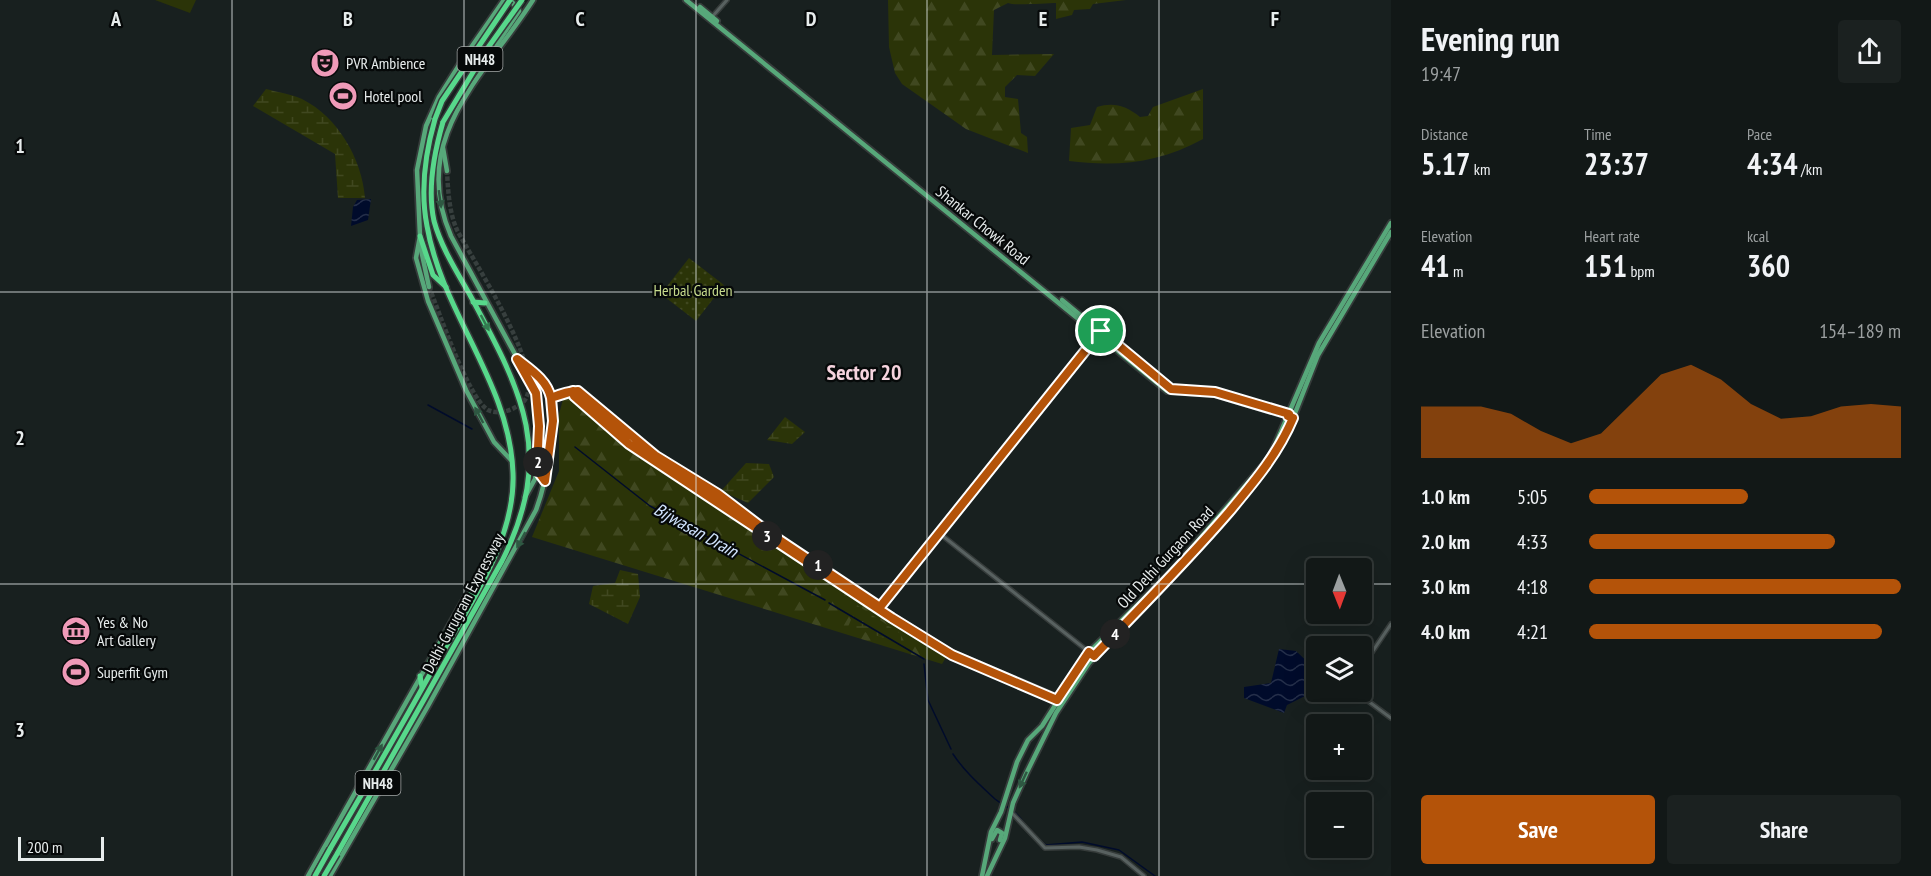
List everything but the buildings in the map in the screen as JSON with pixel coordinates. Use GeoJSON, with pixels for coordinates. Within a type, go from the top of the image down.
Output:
{"type":"FeatureCollection","features":[{"type":"Feature","properties":{"kind":"highway","name":"Delhi-Gurugram Expressway"},"geometry":{"type":"LineString","coordinates":[[315,876],[422,689],[505,533],[511,506],[513,462],[511,441],[503,413],[447,288],[427,229],[424,207],[424,168],[435,119],[442,101],[510,0]]}},
{"type":"Feature","properties":{"kind":"highway","name":"Delhi-Gurugram Expressway"},"geometry":{"type":"LineString","coordinates":[[328,875],[337,854],[502,561],[514,536],[525,497],[530,447],[517,389],[450,259],[434,220],[432,179],[443,122],[487,49],[522,0]]}},
{"type":"Feature","properties":{"kind":"highway"},"geometry":{"type":"LineString","coordinates":[[420,236],[433,275],[447,288]]}},
{"type":"Feature","properties":{"kind":"highway"},"geometry":{"type":"LineString","coordinates":[[473,302],[485,303]]}},
{"type":"Feature","properties":{"kind":"highway"},"geometry":{"type":"LineString","coordinates":[[420,676],[422,689]]}},
{"type":"Feature","properties":{"kind":"main road"},"geometry":{"type":"LineString","coordinates":[[525,497],[531,490],[537,470],[539,426],[536,393],[450,236],[442,214],[438,181],[442,145],[457,107],[533,0]]}},
{"type":"Feature","properties":{"kind":"main road","name":"Shankar Chowk Road"},"geometry":{"type":"LineString","coordinates":[[686,0],[1100,332]]}},
{"type":"Feature","properties":{"kind":"main road","name":"Shankar Chowk Road"},"geometry":{"type":"LineString","coordinates":[[691,0],[1172,393],[1214,394],[1291,416]]}},
{"type":"Feature","properties":{"kind":"main road"},"geometry":{"type":"LineString","coordinates":[[429,287],[421,259],[417,170],[426,126],[446,86],[502,2],[512,2],[519,10],[496,44],[495,54]]}},
{"type":"Feature","properties":{"kind":"main road"},"geometry":{"type":"LineString","coordinates":[[442,145],[447,171]]}},
{"type":"Feature","properties":{"kind":"main road","name":"Old Delhi Gurgaon Road"},"geometry":{"type":"LineString","coordinates":[[982,876],[991,832],[1017,762],[1034,734],[1091,654],[1172,571],[1270,457],[1291,416],[1316,354],[1391,223]]}},
{"type":"Feature","properties":{"kind":"main road","name":"Old Delhi Gurgaon Road"},"geometry":{"type":"LineString","coordinates":[[1316,354],[1391,232]]}},
{"type":"Feature","properties":{"kind":"main road"},"geometry":{"type":"LineString","coordinates":[[420,236],[416,258],[428,301],[466,390],[494,442],[513,462]]}},
{"type":"Feature","properties":{"kind":"main road"},"geometry":{"type":"LineString","coordinates":[[313,866],[322,874],[328,875],[500,579],[536,510],[545,481],[552,426],[551,398],[549,388],[542,379],[517,359]]}},
{"type":"Feature","properties":{"kind":"main road"},"geometry":{"type":"LineString","coordinates":[[537,470],[545,481]]}},
{"type":"Feature","properties":{"kind":"main road"},"geometry":{"type":"LineString","coordinates":[[308,876],[465,598],[477,589]]}},
{"type":"Feature","properties":{"kind":"main road","name":"Old Delhi Gurgaon Road"},"geometry":{"type":"LineString","coordinates":[[987,876],[1005,838],[1011,810],[1041,744],[1056,713],[1091,654]]}},
{"type":"Feature","properties":{"kind":"main road"},"geometry":{"type":"LineString","coordinates":[[1034,734],[1035,745],[1041,744]]}},
{"type":"Feature","properties":{"kind":"main road"},"geometry":{"type":"LineString","coordinates":[[990,844],[995,831],[1000,831],[1002,836],[995,857]]}},
{"type":"Feature","properties":{"kind":"street"},"geometry":{"type":"LineString","coordinates":[[712,17],[727,0]]}},
{"type":"Feature","properties":{"kind":"street"},"geometry":{"type":"LineString","coordinates":[[879,608],[1100,332]]}},
{"type":"Feature","properties":{"kind":"street"},"geometry":{"type":"LineString","coordinates":[[573,391],[576,398],[629,444],[952,655],[1058,699]]}},
{"type":"Feature","properties":{"kind":"street"},"geometry":{"type":"LineString","coordinates":[[551,398],[578,391],[656,456],[718,494],[772,535],[879,608]]}},
{"type":"Feature","properties":{"kind":"street"},"geometry":{"type":"LineString","coordinates":[[939,533],[1091,654]]}},
{"type":"Feature","properties":{"kind":"street"},"geometry":{"type":"LineString","coordinates":[[1372,653],[1391,624]]}},
{"type":"Feature","properties":{"kind":"street"},"geometry":{"type":"LineString","coordinates":[[1369,702],[1391,718]]}},
{"type":"Feature","properties":{"kind":"street"},"geometry":{"type":"LineString","coordinates":[[1011,810],[1046,848],[1078,847],[1121,857],[1144,876]]}},
{"type":"Feature","properties":{"kind":"green space"},"geometry":{"type":"Polygon","coordinates":[[[155,0],[196,0],[190,13],[155,0]]]}},
{"type":"Feature","properties":{"kind":"green space"},"geometry":{"type":"Polygon","coordinates":[[[888,0],[1126,0],[1093,4],[1090,9],[1074,10],[1072,15],[1056,19],[1056,3],[1008,3],[994,10],[992,55],[1054,54],[1035,76],[1017,75],[1005,87],[1005,97],[1018,99],[1021,133],[1027,137],[1028,153],[966,129],[902,84],[895,73],[889,47],[888,0]]]}},
{"type":"Feature","properties":{"kind":"green space"},"geometry":{"type":"Polygon","coordinates":[[[266,89],[302,99],[315,107],[337,128],[353,154],[359,169],[365,198],[338,198],[335,154],[253,106],[266,89]]]}},
{"type":"Feature","properties":{"kind":"green space"},"geometry":{"type":"Polygon","coordinates":[[[1203,89],[1203,139],[1171,153],[1138,161],[1087,163],[1069,161],[1071,128],[1090,125],[1097,107],[1114,105],[1130,110],[1140,117],[1148,116],[1153,107],[1203,89]]]}},
{"type":"Feature","properties":{"kind":"green space","name":"Herbal Garden"},"geometry":{"type":"Polygon","coordinates":[[[689,258],[724,285],[696,321],[661,294],[689,258]]]}},
{"type":"Feature","properties":{"kind":"green space"},"geometry":{"type":"Polygon","coordinates":[[[572,392],[637,449],[686,477],[907,630],[948,654],[942,664],[532,537],[559,471],[559,414],[564,396],[572,392]]]}},
{"type":"Feature","properties":{"kind":"green space"},"geometry":{"type":"Polygon","coordinates":[[[785,417],[805,432],[792,444],[767,440],[785,417]]]}},
{"type":"Feature","properties":{"kind":"green space"},"geometry":{"type":"Polygon","coordinates":[[[746,463],[769,464],[774,477],[748,503],[721,491],[746,463]]]}},
{"type":"Feature","properties":{"kind":"green space"},"geometry":{"type":"Polygon","coordinates":[[[620,570],[638,574],[640,597],[628,624],[589,604],[593,586],[615,583],[620,570]]]}},
{"type":"Feature","properties":{"kind":"green space"},"geometry":{"type":"Polygon","coordinates":[[[857,605],[901,634],[901,643],[848,627],[857,605]]]}},
{"type":"Feature","properties":{"kind":"water"},"geometry":{"type":"Polygon","coordinates":[[[371,199],[368,220],[351,226],[353,207],[357,200],[371,199]]]}},
{"type":"Feature","properties":{"kind":"water"},"geometry":{"type":"Polygon","coordinates":[[[1279,649],[1296,651],[1306,661],[1306,696],[1287,705],[1284,713],[1244,698],[1244,687],[1271,683],[1279,649]]]}},
{"type":"Feature","properties":{"kind":"waterway","name":"Bijwasan Drain"},"geometry":{"type":"LineString","coordinates":[[428,405],[472,429]]}},
{"type":"Feature","properties":{"kind":"waterway","name":"Bijwasan Drain"},"geometry":{"type":"LineString","coordinates":[[575,447],[650,506],[825,600]]}},
{"type":"Feature","properties":{"kind":"waterway","name":"Bijwasan Drain"},"geometry":{"type":"LineString","coordinates":[[829,603],[924,659]]}},
{"type":"Feature","properties":{"kind":"waterway","name":"Bijwasan Drain"},"geometry":{"type":"LineString","coordinates":[[924,664],[928,700],[951,749]]}},
{"type":"Feature","properties":{"kind":"waterway","name":"Bijwasan Drain"},"geometry":{"type":"LineString","coordinates":[[953,754],[978,783],[1014,812],[1026,826]]}},
{"type":"Feature","properties":{"kind":"waterway","name":"Bijwasan Drain"},"geometry":{"type":"LineString","coordinates":[[1035,836],[1046,845],[1082,842],[1119,850],[1155,876]]}},
{"type":"Feature","properties":{"kind":"tunnel"},"geometry":{"type":"LineString","coordinates":[[429,287],[463,372],[480,402],[488,410],[498,412],[508,411],[522,403],[527,396],[528,380],[524,360],[503,312],[454,223],[448,193],[447,171]]}},
{"type":"Feature","properties":{"kind":"place","name":"PVR Ambience"},"geometry":{"type":"Point","coordinates":[325,63]}},
{"type":"Feature","properties":{"kind":"place","name":"Hotel pool"},"geometry":{"type":"Point","coordinates":[343,96]}},
{"type":"Feature","properties":{"kind":"place","name":"Yes & No Art Gallery"},"geometry":{"type":"Point","coordinates":[76,631]}},
{"type":"Feature","properties":{"kind":"place","name":"Superfit Gym"},"geometry":{"type":"Point","coordinates":[76,672]}},
{"type":"Feature","properties":{"kind":"district","name":"Sector 20"},"geometry":{"type":"Point","coordinates":[864,372]}},
{"type":"Feature","properties":{"kind":"route"},"geometry":{"type":"LineString","coordinates":[[1101,331],[880,607],[772,535],[718,494],[656,456],[577,390],[573,391],[560,394],[551,398],[553,421],[545,481],[537,470],[539,426],[536,393],[517,359],[542,379],[549,388],[551,398],[573,391],[574,396],[629,444],[892,618],[952,655],[1057,700],[1089,652],[1094,656],[1175,573],[1264,470],[1283,441],[1293,418],[1288,416],[1289,414],[1260,404],[1215,392],[1171,389],[1101,331]]}}]}
